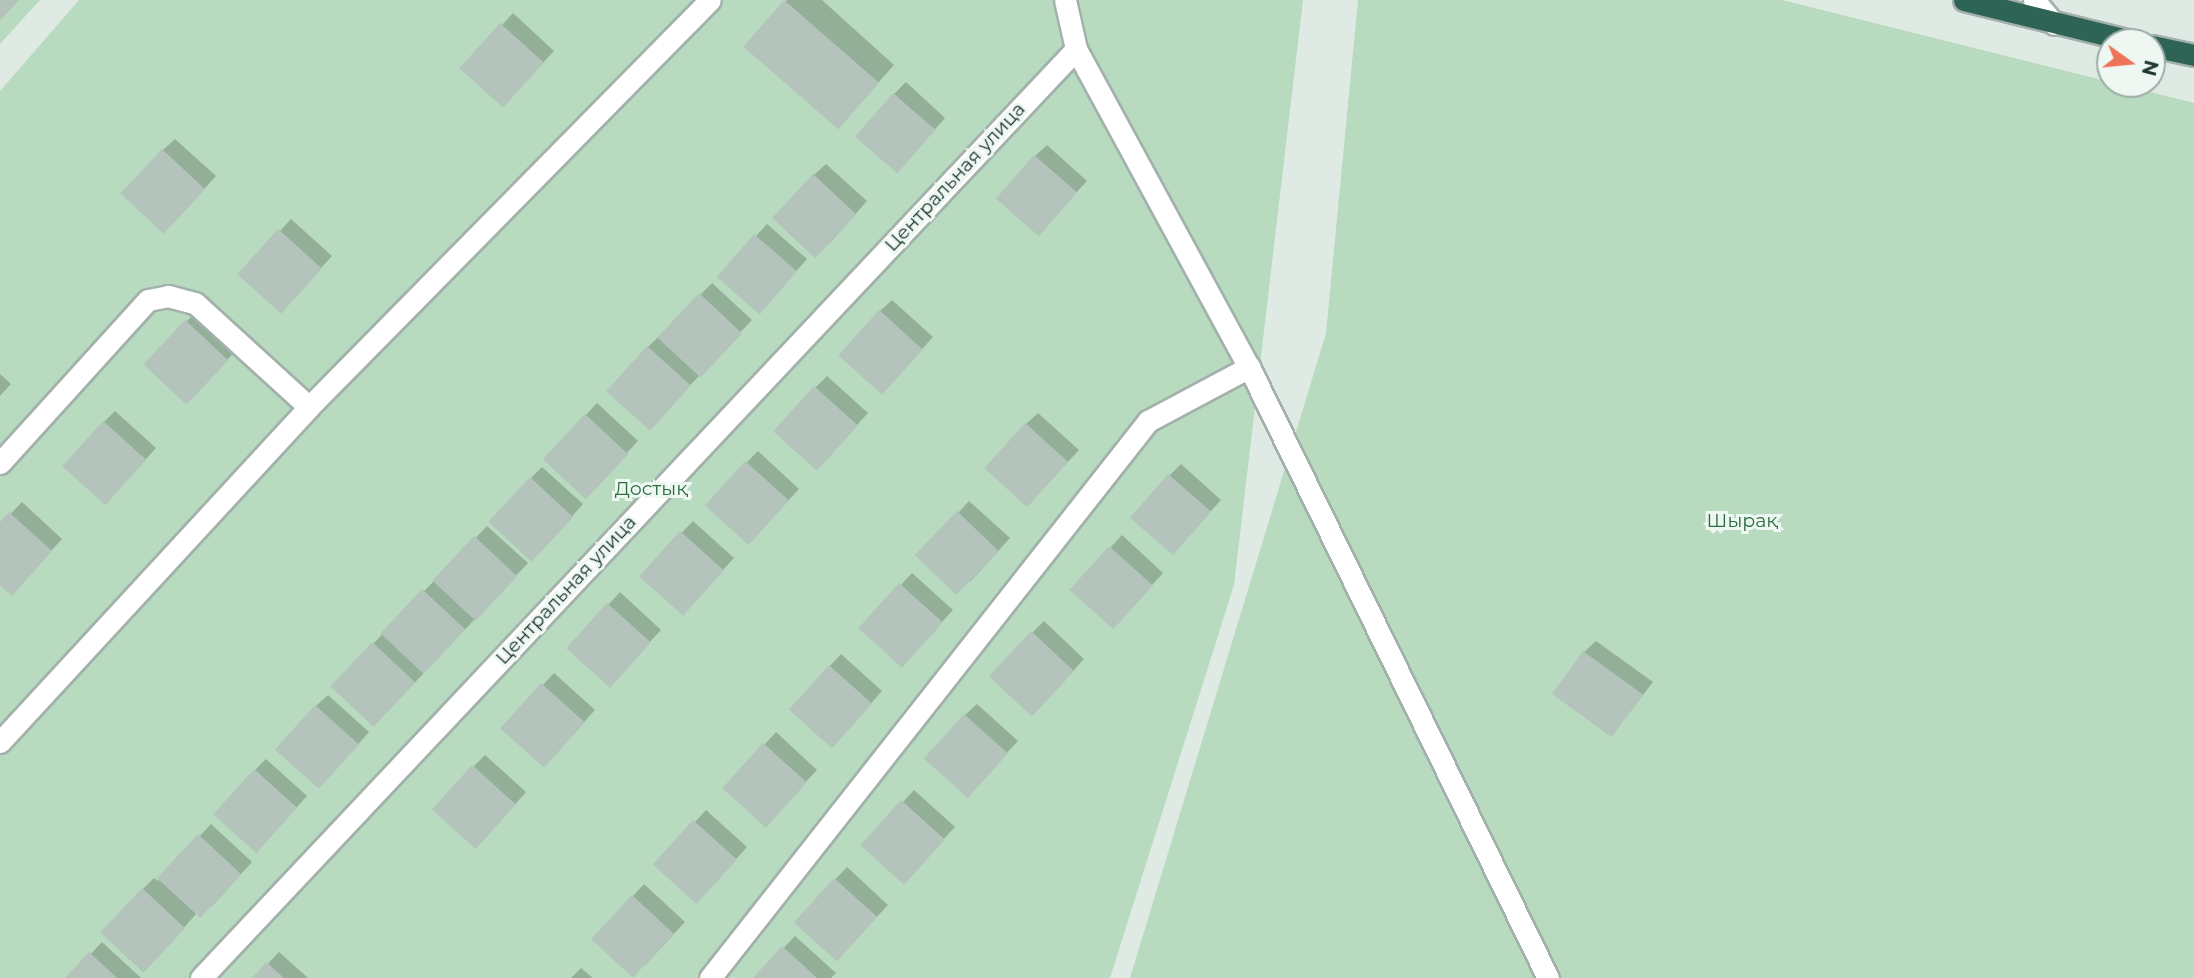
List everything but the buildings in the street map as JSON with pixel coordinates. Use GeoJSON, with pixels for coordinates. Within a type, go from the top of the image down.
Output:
{"type":"FeatureCollection","features":[{"type":"Feature","properties":{"kind":"highway"},"geometry":{"type":"LineString","coordinates":[[1964,0],[2096,33]]}},
{"type":"Feature","properties":{"kind":"highway"},"geometry":{"type":"LineString","coordinates":[[2166,49],[2194,55]]}},
{"type":"Feature","properties":{"kind":"street"},"geometry":{"type":"LineString","coordinates":[[0,742],[309,407],[710,0]]}},
{"type":"Feature","properties":{"kind":"street"},"geometry":{"type":"LineString","coordinates":[[1065,0],[1076,49],[1249,367],[1548,978]]}},
{"type":"Feature","properties":{"kind":"street"},"geometry":{"type":"LineString","coordinates":[[2034,0],[2054,24]]}},
{"type":"Feature","properties":{"kind":"street","name":"Центральная улица"},"geometry":{"type":"LineString","coordinates":[[201,978],[1076,49]]}},
{"type":"Feature","properties":{"kind":"street"},"geometry":{"type":"LineString","coordinates":[[0,463],[148,300],[168,296],[195,303],[309,407]]}},
{"type":"Feature","properties":{"kind":"street"},"geometry":{"type":"LineString","coordinates":[[710,978],[1148,421],[1249,367]]}},
{"type":"Feature","properties":{"kind":"green space"},"geometry":{"type":"Polygon","coordinates":[[[0,0],[40,0],[0,44],[0,0]]]}},
{"type":"Feature","properties":{"kind":"green space","name":"Достық"},"geometry":{"type":"Polygon","coordinates":[[[79,0],[1303,0],[1234,585],[1110,978],[0,978],[0,91],[79,0]]]}},
{"type":"Feature","properties":{"kind":"green space","name":"Шырақ"},"geometry":{"type":"Polygon","coordinates":[[[1358,0],[1782,0],[2096,78],[2096,98],[2166,96],[2194,103],[2194,978],[1130,978],[1326,333],[1358,0]]]}}]}
